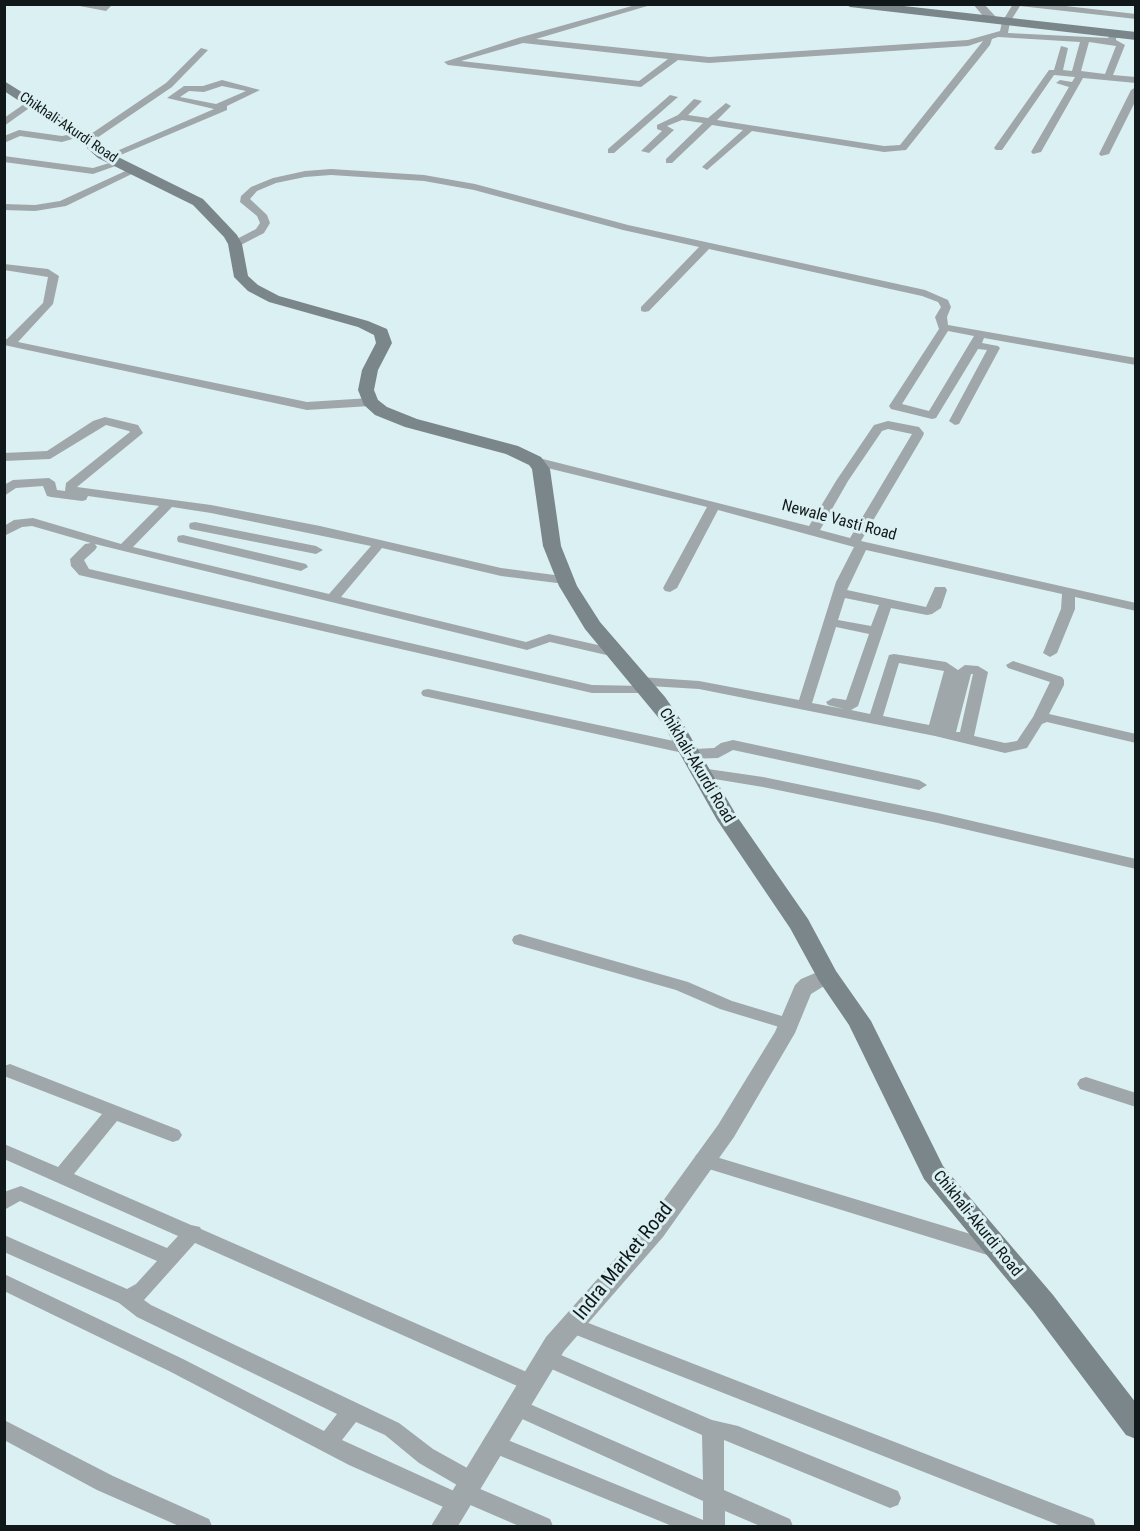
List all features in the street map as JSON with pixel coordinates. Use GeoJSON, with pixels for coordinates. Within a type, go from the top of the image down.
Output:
{"type":"FeatureCollection","features":[{"type":"Feature","properties":{"kind":"main road"},"geometry":{"type":"LineString","coordinates":[[850,4],[990,18]]}},
{"type":"Feature","properties":{"kind":"main road"},"geometry":{"type":"LineString","coordinates":[[875,4],[1095,28],[1136,35]]}},
{"type":"Feature","properties":{"kind":"main road"},"geometry":{"type":"LineString","coordinates":[[1007,20],[1112,38],[1136,35]]}},
{"type":"Feature","properties":{"kind":"main road","name":"Chikhali-Akurdi Road"},"geometry":{"type":"LineString","coordinates":[[4,85],[85,138],[114,160],[188,196],[203,207],[227,231],[235,244],[241,277],[262,294],[381,332],[384,343],[366,381],[367,398],[370,402]]}},
{"type":"Feature","properties":{"kind":"main road"},"geometry":{"type":"LineString","coordinates":[[370,402],[395,418],[495,444],[535,461]]}},
{"type":"Feature","properties":{"kind":"main road","name":"Chikhali-Akurdi Road"},"geometry":{"type":"LineString","coordinates":[[535,461],[541,469],[552,546],[566,583],[592,625],[672,721],[728,820],[800,925],[827,975],[859,1021],[878,1056],[933,1172],[1043,1303],[1136,1425]]}},
{"type":"Feature","properties":{"kind":"street"},"geometry":{"type":"LineString","coordinates":[[73,4],[106,9],[109,4]]}},
{"type":"Feature","properties":{"kind":"street"},"geometry":{"type":"LineString","coordinates":[[650,4],[448,62],[641,84],[676,57]]}},
{"type":"Feature","properties":{"kind":"street"},"geometry":{"type":"LineString","coordinates":[[978,4],[990,18]]}},
{"type":"Feature","properties":{"kind":"street"},"geometry":{"type":"LineString","coordinates":[[521,40],[709,60],[826,51],[927,47],[988,39],[999,35],[1005,31],[1007,20],[1017,4]]}},
{"type":"Feature","properties":{"kind":"street"},"geometry":{"type":"LineString","coordinates":[[1022,4],[1136,17]]}},
{"type":"Feature","properties":{"kind":"street"},"geometry":{"type":"LineString","coordinates":[[1095,28],[1100,13]]}},
{"type":"Feature","properties":{"kind":"street"},"geometry":{"type":"LineString","coordinates":[[999,35],[1086,40],[1112,38],[1121,45],[1108,77]]}},
{"type":"Feature","properties":{"kind":"street"},"geometry":{"type":"LineString","coordinates":[[646,151],[669,130],[660,127],[681,117],[884,149],[903,148],[988,39]]}},
{"type":"Feature","properties":{"kind":"street"},"geometry":{"type":"LineString","coordinates":[[1036,152],[1075,85],[1086,40]]}},
{"type":"Feature","properties":{"kind":"street"},"geometry":{"type":"LineString","coordinates":[[1058,72],[1065,48]]}},
{"type":"Feature","properties":{"kind":"street"},"geometry":{"type":"LineString","coordinates":[[4,132],[62,140],[85,138],[169,85],[204,50]]}},
{"type":"Feature","properties":{"kind":"street"},"geometry":{"type":"LineString","coordinates":[[999,148],[1050,73],[1136,80]]}},
{"type":"Feature","properties":{"kind":"street"},"geometry":{"type":"LineString","coordinates":[[1060,82],[1075,85]]}},
{"type":"Feature","properties":{"kind":"street"},"geometry":{"type":"LineString","coordinates":[[4,159],[93,171],[224,108],[172,98],[189,87],[204,88],[219,83],[255,90],[219,106]]}},
{"type":"Feature","properties":{"kind":"street"},"geometry":{"type":"LineString","coordinates":[[1104,154],[1136,90]]}},
{"type":"Feature","properties":{"kind":"street"},"geometry":{"type":"LineString","coordinates":[[611,151],[673,97]]}},
{"type":"Feature","properties":{"kind":"street"},"geometry":{"type":"LineString","coordinates":[[681,117],[697,101]]}},
{"type":"Feature","properties":{"kind":"street"},"geometry":{"type":"LineString","coordinates":[[4,123],[30,104]]}},
{"type":"Feature","properties":{"kind":"street"},"geometry":{"type":"LineString","coordinates":[[669,161],[726,106]]}},
{"type":"Feature","properties":{"kind":"street"},"geometry":{"type":"LineString","coordinates":[[707,167],[751,127]]}},
{"type":"Feature","properties":{"kind":"street"},"geometry":{"type":"LineString","coordinates":[[4,140],[17,133]]}},
{"type":"Feature","properties":{"kind":"street"},"geometry":{"type":"LineString","coordinates":[[4,168],[67,176]]}},
{"type":"Feature","properties":{"kind":"street"},"geometry":{"type":"LineString","coordinates":[[4,207],[35,208],[62,204],[135,170]]}},
{"type":"Feature","properties":{"kind":"street"},"geometry":{"type":"LineString","coordinates":[[235,244],[260,231],[264,226],[265,220],[262,215],[245,202],[245,198],[254,189],[290,177],[331,172],[402,175],[475,187],[619,226],[937,297],[943,300],[946,307],[941,316],[943,327],[978,340],[1136,362]]}},
{"type":"Feature","properties":{"kind":"street"},"geometry":{"type":"LineString","coordinates":[[645,309],[707,245]]}},
{"type":"Feature","properties":{"kind":"street"},"geometry":{"type":"LineString","coordinates":[[4,267],[48,272],[54,276],[48,304],[8,345]]}},
{"type":"Feature","properties":{"kind":"street"},"geometry":{"type":"LineString","coordinates":[[945,328],[895,406],[932,416],[978,340]]}},
{"type":"Feature","properties":{"kind":"street"},"geometry":{"type":"LineString","coordinates":[[955,421],[997,343]]}},
{"type":"Feature","properties":{"kind":"street"},"geometry":{"type":"LineString","coordinates":[[8,345],[309,407],[370,402]]}},
{"type":"Feature","properties":{"kind":"street"},"geometry":{"type":"LineString","coordinates":[[4,457],[50,455],[101,422],[134,428],[138,433],[70,488],[167,505]]}},
{"type":"Feature","properties":{"kind":"street"},"geometry":{"type":"LineString","coordinates":[[805,701],[829,622],[858,543],[918,433],[915,430],[880,425],[842,481],[813,531]]}},
{"type":"Feature","properties":{"kind":"street","name":"Newale Vasti Road"},"geometry":{"type":"LineString","coordinates":[[535,461],[858,543],[1136,607]]}},
{"type":"Feature","properties":{"kind":"street"},"geometry":{"type":"LineString","coordinates":[[5,490],[13,484],[49,482],[50,491],[54,494],[211,509],[332,533],[501,572],[516,580],[566,583]]}},
{"type":"Feature","properties":{"kind":"street"},"geometry":{"type":"LineString","coordinates":[[124,549],[167,505]]}},
{"type":"Feature","properties":{"kind":"street"},"geometry":{"type":"LineString","coordinates":[[670,588],[714,505]]}},
{"type":"Feature","properties":{"kind":"street"},"geometry":{"type":"LineString","coordinates":[[164,558],[211,509]]}},
{"type":"Feature","properties":{"kind":"street"},"geometry":{"type":"LineString","coordinates":[[4,532],[19,523],[33,522],[124,549],[527,646],[549,638],[615,653]]}},
{"type":"Feature","properties":{"kind":"street"},"geometry":{"type":"LineString","coordinates":[[195,526],[316,550]]}},
{"type":"Feature","properties":{"kind":"street"},"geometry":{"type":"LineString","coordinates":[[282,587],[332,533]]}},
{"type":"Feature","properties":{"kind":"street"},"geometry":{"type":"LineString","coordinates":[[183,538],[301,567]]}},
{"type":"Feature","properties":{"kind":"street"},"geometry":{"type":"LineString","coordinates":[[332,599],[379,544]]}},
{"type":"Feature","properties":{"kind":"street"},"geometry":{"type":"LineString","coordinates":[[90,547],[77,559],[78,566],[84,572],[592,688],[699,685],[851,706],[886,603]]}},
{"type":"Feature","properties":{"kind":"street"},"geometry":{"type":"LineString","coordinates":[[840,593],[932,611],[940,590]]}},
{"type":"Feature","properties":{"kind":"street"},"geometry":{"type":"LineString","coordinates":[[1050,653],[1068,609],[1069,593]]}},
{"type":"Feature","properties":{"kind":"street"},"geometry":{"type":"LineString","coordinates":[[829,622],[877,631]]}},
{"type":"Feature","properties":{"kind":"street"},"geometry":{"type":"LineString","coordinates":[[875,720],[894,658],[946,666],[951,670],[941,733]]}},
{"type":"Feature","properties":{"kind":"street"},"geometry":{"type":"LineString","coordinates":[[805,701],[875,720],[1013,748],[1022,745],[1057,685],[1057,680],[1013,666]]}},
{"type":"Feature","properties":{"kind":"street"},"geometry":{"type":"LineString","coordinates":[[941,733],[965,669],[978,670],[981,672],[966,738]]}},
{"type":"Feature","properties":{"kind":"street"},"geometry":{"type":"LineString","coordinates":[[428,693],[693,759],[763,782],[938,818],[1136,864]]}},
{"type":"Feature","properties":{"kind":"street"},"geometry":{"type":"LineString","coordinates":[[1040,717],[1136,739]]}},
{"type":"Feature","properties":{"kind":"street"},"geometry":{"type":"LineString","coordinates":[[693,759],[718,753],[726,746],[733,745],[920,785]]}},
{"type":"Feature","properties":{"kind":"street"},"geometry":{"type":"LineString","coordinates":[[520,940],[682,986],[726,1005],[789,1024]]}},
{"type":"Feature","properties":{"kind":"street","name":"Indra Market Road"},"geometry":{"type":"LineString","coordinates":[[444,1527],[493,1443],[547,1358],[655,1230],[726,1131],[789,1024],[802,990],[808,984],[827,975]]}},
{"type":"Feature","properties":{"kind":"street"},"geometry":{"type":"LineString","coordinates":[[10,1071],[173,1135]]}},
{"type":"Feature","properties":{"kind":"street"},"geometry":{"type":"LineString","coordinates":[[1086,1084],[1136,1100]]}},
{"type":"Feature","properties":{"kind":"street"},"geometry":{"type":"LineString","coordinates":[[62,1175],[114,1112]]}},
{"type":"Feature","properties":{"kind":"street"},"geometry":{"type":"LineString","coordinates":[[4,1150],[531,1383]]}},
{"type":"Feature","properties":{"kind":"street"},"geometry":{"type":"LineString","coordinates":[[703,1160],[997,1250]]}},
{"type":"Feature","properties":{"kind":"street"},"geometry":{"type":"LineString","coordinates":[[4,1203],[15,1194],[21,1193],[170,1258]]}},
{"type":"Feature","properties":{"kind":"street"},"geometry":{"type":"LineString","coordinates":[[126,1297],[134,1296],[143,1290],[193,1232]]}},
{"type":"Feature","properties":{"kind":"street"},"geometry":{"type":"LineString","coordinates":[[4,1243],[126,1297],[144,1311],[392,1429],[426,1456],[464,1492]]}},
{"type":"Feature","properties":{"kind":"street"},"geometry":{"type":"LineString","coordinates":[[4,1282],[416,1486],[464,1492],[542,1527]]}},
{"type":"Feature","properties":{"kind":"street"},"geometry":{"type":"LineString","coordinates":[[573,1325],[1085,1527]]}},
{"type":"Feature","properties":{"kind":"street"},"geometry":{"type":"LineString","coordinates":[[547,1358],[710,1429],[731,1432],[890,1498]]}},
{"type":"Feature","properties":{"kind":"street"},"geometry":{"type":"LineString","coordinates":[[516,1407],[782,1527]]}},
{"type":"Feature","properties":{"kind":"street"},"geometry":{"type":"LineString","coordinates":[[327,1443],[349,1415],[347,1409]]}},
{"type":"Feature","properties":{"kind":"street"},"geometry":{"type":"LineString","coordinates":[[4,1429],[105,1483],[201,1527]]}},
{"type":"Feature","properties":{"kind":"street"},"geometry":{"type":"LineString","coordinates":[[710,1429],[713,1438],[714,1527]]}},
{"type":"Feature","properties":{"kind":"street"},"geometry":{"type":"LineString","coordinates":[[493,1443],[695,1527]]}}]}
